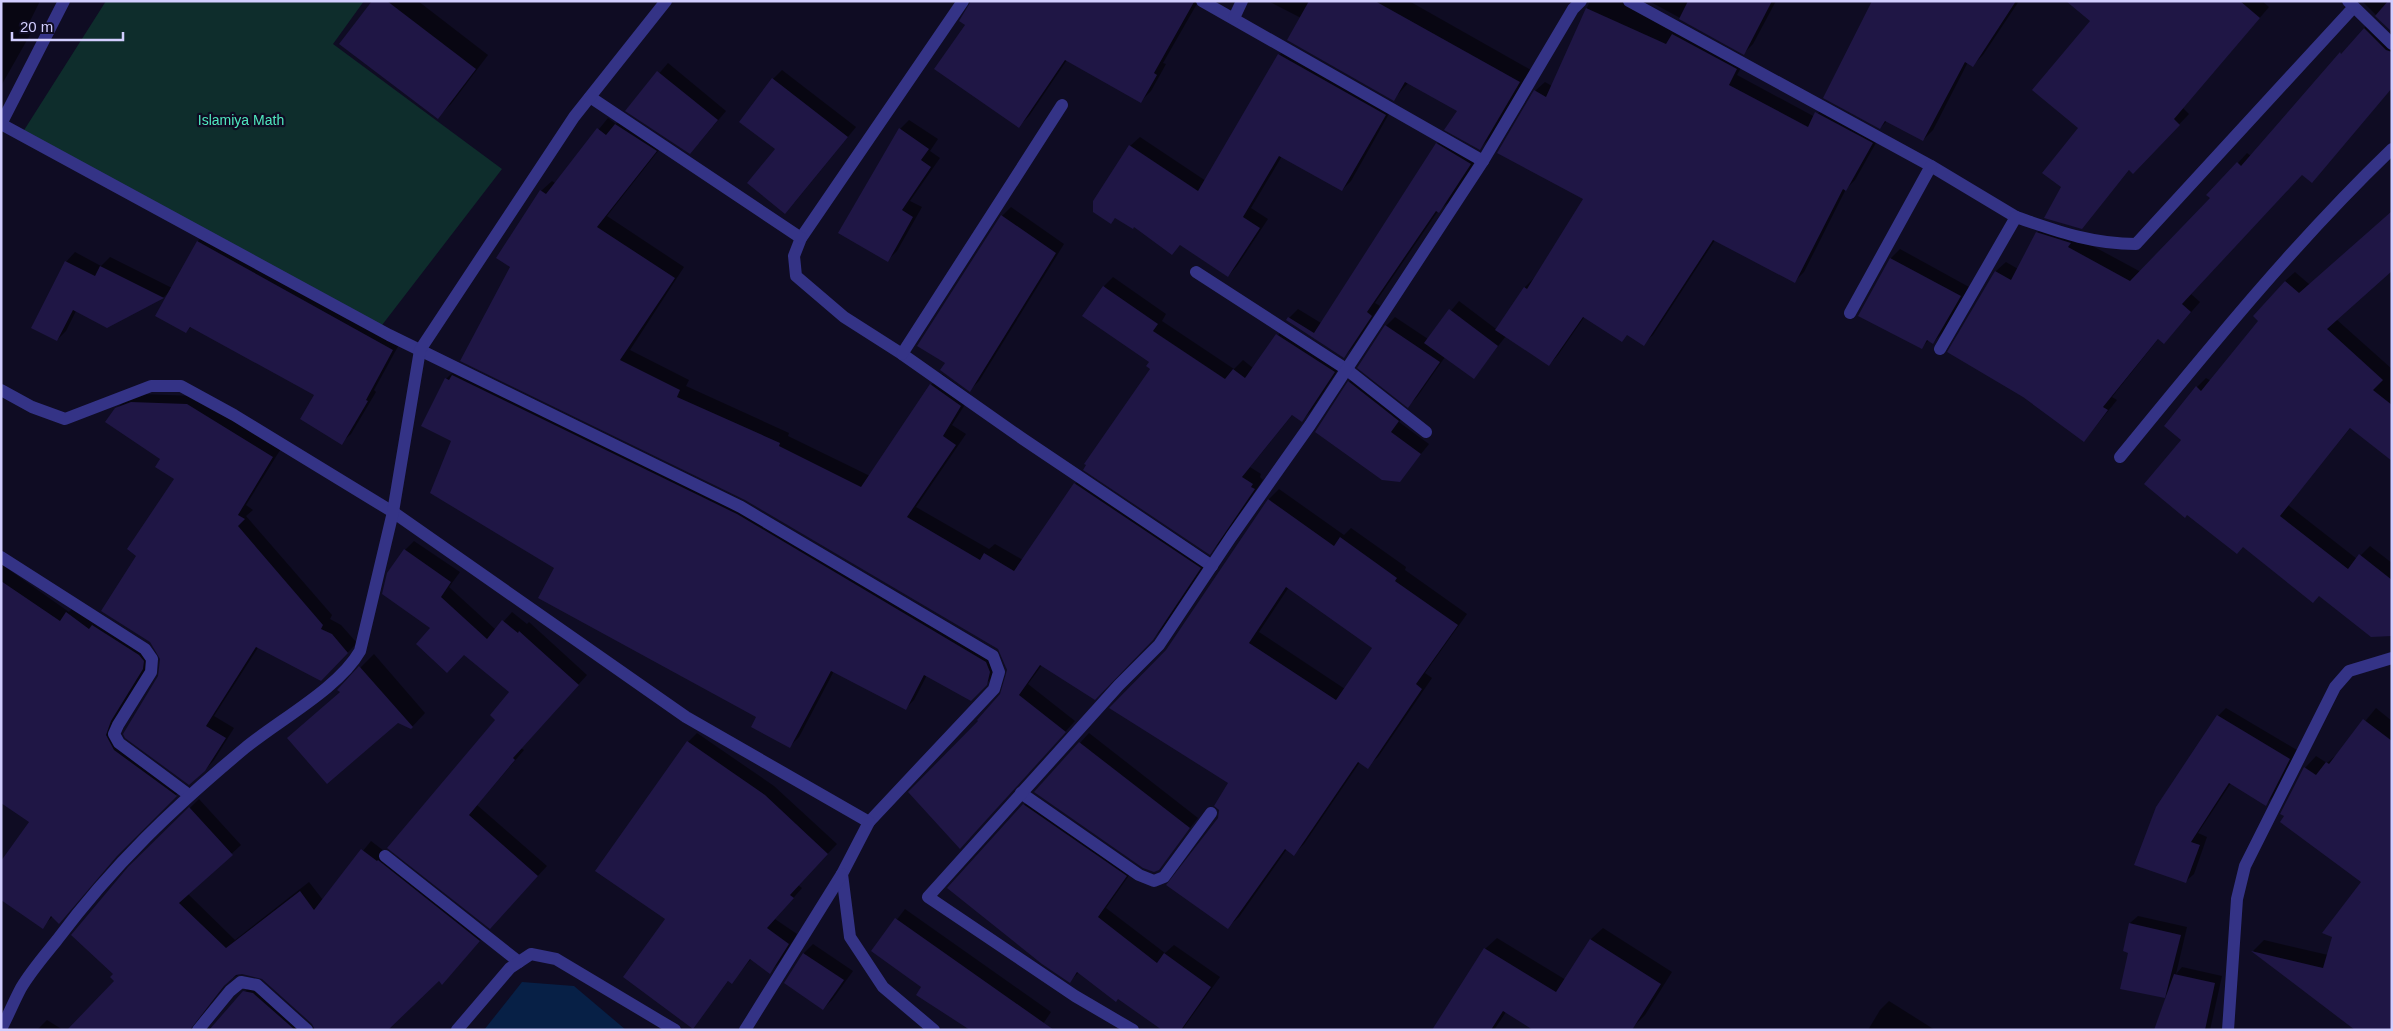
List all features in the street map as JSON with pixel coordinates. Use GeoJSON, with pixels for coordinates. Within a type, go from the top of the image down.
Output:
{"type":"FeatureCollection","features":[{"type":"Feature","properties":{"kind":"street"},"geometry":{"type":"LineString","coordinates":[[64,1],[1,124],[420,350],[741,507],[993,656],[999,672],[994,690],[868,822],[842,874],[745,1030]]}},
{"type":"Feature","properties":{"kind":"street"},"geometry":{"type":"LineString","coordinates":[[1,1029],[22,987],[81,908],[136,845],[189,795],[269,729],[332,684],[352,666],[360,651],[393,512],[420,350],[574,117],[666,1]]}},
{"type":"Feature","properties":{"kind":"street"},"geometry":{"type":"LineString","coordinates":[[963,1],[801,238],[794,256],[796,276],[844,317],[902,354],[1212,566]]}},
{"type":"Feature","properties":{"kind":"street"},"geometry":{"type":"LineString","coordinates":[[1202,1],[1483,161]]}},
{"type":"Feature","properties":{"kind":"street"},"geometry":{"type":"LineString","coordinates":[[1234,18],[1242,1]]}},
{"type":"Feature","properties":{"kind":"street"},"geometry":{"type":"LineString","coordinates":[[1133,1030],[1075,996],[928,897],[1119,685],[1159,646],[1346,369],[1483,161],[1573,9],[1581,1]]}},
{"type":"Feature","properties":{"kind":"street"},"geometry":{"type":"LineString","coordinates":[[1629,1],[1931,166],[2016,217],[2065,234],[2109,244],[2136,244],[2350,4],[2392,44]]}},
{"type":"Feature","properties":{"kind":"street"},"geometry":{"type":"LineString","coordinates":[[590,97],[801,238]]}},
{"type":"Feature","properties":{"kind":"street"},"geometry":{"type":"LineString","coordinates":[[902,354],[1062,106]]}},
{"type":"Feature","properties":{"kind":"street"},"geometry":{"type":"LineString","coordinates":[[2120,457],[2241,310],[2346,193],[2392,149]]}},
{"type":"Feature","properties":{"kind":"street"},"geometry":{"type":"LineString","coordinates":[[1850,313],[1931,166]]}},
{"type":"Feature","properties":{"kind":"street"},"geometry":{"type":"LineString","coordinates":[[1940,349],[2016,217]]}},
{"type":"Feature","properties":{"kind":"street"},"geometry":{"type":"LineString","coordinates":[[1196,272],[1346,369],[1426,432]]}},
{"type":"Feature","properties":{"kind":"street"},"geometry":{"type":"LineString","coordinates":[[1,390],[32,406],[65,418],[151,386],[181,386],[234,415],[393,512],[686,717],[868,822]]}},
{"type":"Feature","properties":{"kind":"street"},"geometry":{"type":"LineString","coordinates":[[1,557],[145,649],[152,659],[151,672],[118,724],[114,734],[119,743],[189,795]]}},
{"type":"Feature","properties":{"kind":"street"},"geometry":{"type":"LineString","coordinates":[[2228,1030],[2237,899],[2245,866],[2335,687],[2349,671],[2392,658]]}},
{"type":"Feature","properties":{"kind":"street"},"geometry":{"type":"LineString","coordinates":[[1021,793],[1139,875],[1154,881],[1164,877],[1211,813]]}},
{"type":"Feature","properties":{"kind":"street"},"geometry":{"type":"LineString","coordinates":[[385,856],[519,962]]}},
{"type":"Feature","properties":{"kind":"street"},"geometry":{"type":"LineString","coordinates":[[842,874],[850,937],[883,987],[932,1029]]}},
{"type":"Feature","properties":{"kind":"street"},"geometry":{"type":"LineString","coordinates":[[458,1030],[510,968],[531,954],[556,959],[675,1030]]}},
{"type":"Feature","properties":{"kind":"street"},"geometry":{"type":"LineString","coordinates":[[198,1030],[230,991],[241,982],[257,985],[306,1030]]}},
{"type":"Feature","properties":{"kind":"green space","name":"Islamiya Math"},"geometry":{"type":"Polygon","coordinates":[[[106,1],[364,1],[333,44],[502,169],[379,329],[21,135],[106,1]]]}},
{"type":"Feature","properties":{"kind":"water"},"geometry":{"type":"Polygon","coordinates":[[[522,982],[574,986],[626,1030],[484,1030],[522,982]]]}},
{"type":"Feature","properties":{"kind":"building"},"geometry":{"type":"Polygon","coordinates":[[[372,1],[387,1],[476,69],[438,119],[339,44],[372,1]]]}},
{"type":"Feature","properties":{"kind":"building"},"geometry":{"type":"Polygon","coordinates":[[[971,1],[1194,2],[1154,73],[1157,75],[1141,103],[1065,60],[1019,128],[934,69],[965,25],[959,21],[971,1]]]}},
{"type":"Feature","properties":{"kind":"building"},"geometry":{"type":"Polygon","coordinates":[[[1309,1],[1375,1],[1520,82],[1480,150],[1444,130],[1457,111],[1405,82],[1394,101],[1287,40],[1309,1]]]}},
{"type":"Feature","properties":{"kind":"building"},"geometry":{"type":"Polygon","coordinates":[[[1688,1],[1772,1],[1744,55],[1679,19],[1688,1]]]}},
{"type":"Feature","properties":{"kind":"building"},"geometry":{"type":"Polygon","coordinates":[[[1872,1],[2016,1],[1973,67],[1965,62],[1923,141],[1885,121],[1880,129],[1823,98],[1872,1]]]}},
{"type":"Feature","properties":{"kind":"building"},"geometry":{"type":"Polygon","coordinates":[[[2066,1],[2240,1],[2260,18],[2174,119],[2180,125],[2133,174],[2129,170],[2082,229],[2044,218],[2061,187],[2042,173],[2078,128],[2032,90],[2090,21],[2066,1]]]}},
{"type":"Feature","properties":{"kind":"building"},"geometry":{"type":"Polygon","coordinates":[[[2388,1],[2392,1],[2392,32],[2375,16],[2388,1]]]}},
{"type":"Feature","properties":{"kind":"building"},"geometry":{"type":"Polygon","coordinates":[[[1586,8],[1666,44],[1672,34],[1737,69],[1729,85],[1808,127],[1815,112],[1873,143],[1846,191],[1843,189],[1795,283],[1713,240],[1644,346],[1627,335],[1622,342],[1583,317],[1549,366],[1495,330],[1524,287],[1527,289],[1583,199],[1497,153],[1534,90],[1546,97],[1586,8]]]}},
{"type":"Feature","properties":{"kind":"building"},"geometry":{"type":"Polygon","coordinates":[[[2364,28],[2386,50],[2392,52],[2392,88],[2312,183],[2302,175],[2182,304],[2191,312],[2164,344],[2158,339],[2103,407],[2108,410],[2084,442],[2023,397],[1947,352],[1995,271],[2011,280],[2036,232],[2071,243],[2068,247],[2130,281],[2210,198],[2206,195],[2237,162],[2241,166],[2340,52],[2341,54],[2364,28]]]}},
{"type":"Feature","properties":{"kind":"building"},"geometry":{"type":"Polygon","coordinates":[[[1278,54],[1386,115],[1342,191],[1279,156],[1243,217],[1260,228],[1228,277],[1180,245],[1172,255],[1134,227],[1133,229],[1115,218],[1111,224],[1093,212],[1093,201],[1129,145],[1198,191],[1278,54]]]}},
{"type":"Feature","properties":{"kind":"building"},"geometry":{"type":"Polygon","coordinates":[[[657,71],[718,120],[690,154],[625,111],[657,71]]]}},
{"type":"Feature","properties":{"kind":"building"},"geometry":{"type":"Polygon","coordinates":[[[772,78],[848,137],[785,214],[747,183],[775,149],[739,122],[772,78]]]}},
{"type":"Feature","properties":{"kind":"building"},"geometry":{"type":"Polygon","coordinates":[[[615,124],[657,151],[597,227],[675,278],[620,360],[680,390],[677,397],[780,443],[779,446],[861,487],[930,384],[961,406],[943,436],[956,445],[907,517],[980,560],[984,553],[1014,571],[1074,483],[1201,568],[1153,640],[1095,700],[1040,665],[1019,695],[1066,732],[960,849],[908,792],[978,721],[1000,694],[1007,670],[998,649],[745,500],[460,361],[510,267],[496,258],[540,190],[546,194],[597,128],[606,135],[615,124]]]}},
{"type":"Feature","properties":{"kind":"building"},"geometry":{"type":"Polygon","coordinates":[[[899,128],[929,149],[921,160],[931,167],[902,210],[913,217],[888,262],[838,233],[899,128]]]}},
{"type":"Feature","properties":{"kind":"building"},"geometry":{"type":"Polygon","coordinates":[[[1436,143],[1471,164],[1439,213],[1436,211],[1367,312],[1372,316],[1344,358],[1286,320],[1288,317],[1314,333],[1436,143]]]}},
{"type":"Feature","properties":{"kind":"building"},"geometry":{"type":"Polygon","coordinates":[[[2392,211],[2392,271],[2327,329],[2383,380],[2373,390],[2392,405],[2392,461],[2350,428],[2280,516],[2348,569],[2359,554],[2392,580],[2392,636],[2371,637],[2319,596],[2313,603],[2243,547],[2237,554],[2187,515],[2185,518],[2144,484],[2181,440],[2164,426],[2196,386],[2201,391],[2258,321],[2253,316],[2285,281],[2299,293],[2392,211]]]}},
{"type":"Feature","properties":{"kind":"building"},"geometry":{"type":"Polygon","coordinates":[[[1001,215],[1056,253],[970,392],[940,370],[945,363],[917,346],[1001,215]]]}},
{"type":"Feature","properties":{"kind":"building"},"geometry":{"type":"Polygon","coordinates":[[[197,241],[393,350],[366,400],[368,401],[342,445],[300,419],[314,395],[190,327],[186,333],[155,316],[197,241]]]}},
{"type":"Feature","properties":{"kind":"building"},"geometry":{"type":"Polygon","coordinates":[[[1890,258],[1961,296],[1933,344],[1927,340],[1922,349],[1858,316],[1890,258]]]}},
{"type":"Feature","properties":{"kind":"building"},"geometry":{"type":"Polygon","coordinates":[[[65,261],[95,276],[100,266],[164,298],[107,328],[73,310],[57,341],[31,328],[65,261]]]}},
{"type":"Feature","properties":{"kind":"building"},"geometry":{"type":"Polygon","coordinates":[[[1103,286],[1158,324],[1153,331],[1225,379],[1233,369],[1245,378],[1276,334],[1335,372],[1302,422],[1292,415],[1242,477],[1253,484],[1251,487],[1255,489],[1210,555],[1083,470],[1086,465],[1084,464],[1150,369],[1146,366],[1149,362],[1082,316],[1103,286]]]}},
{"type":"Feature","properties":{"kind":"building"},"geometry":{"type":"Polygon","coordinates":[[[1449,309],[1498,346],[1474,379],[1424,343],[1449,309]]]}},
{"type":"Feature","properties":{"kind":"building"},"geometry":{"type":"Polygon","coordinates":[[[1385,325],[1440,362],[1408,408],[1357,368],[1385,325]]]}},
{"type":"Feature","properties":{"kind":"building"},"geometry":{"type":"Polygon","coordinates":[[[452,375],[737,514],[986,662],[990,672],[987,685],[971,701],[924,675],[906,710],[831,671],[790,748],[751,727],[756,717],[538,598],[554,568],[430,493],[451,441],[421,426],[445,378],[449,380],[452,375]]]}},
{"type":"Feature","properties":{"kind":"building"},"geometry":{"type":"Polygon","coordinates":[[[1348,381],[1399,421],[1391,432],[1421,454],[1400,482],[1382,480],[1315,432],[1348,381]]]}},
{"type":"Feature","properties":{"kind":"building"},"geometry":{"type":"Polygon","coordinates":[[[131,402],[187,404],[273,457],[238,515],[245,519],[238,526],[323,625],[321,629],[332,634],[348,653],[321,681],[256,647],[206,726],[226,738],[205,771],[189,785],[125,738],[123,734],[158,676],[160,659],[150,642],[101,611],[136,556],[127,549],[174,479],[155,467],[160,459],[105,422],[115,408],[131,402]]]}},
{"type":"Feature","properties":{"kind":"building"},"geometry":{"type":"Polygon","coordinates":[[[1268,499],[1334,546],[1340,537],[1397,578],[1395,581],[1458,625],[1416,684],[1422,689],[1368,769],[1358,762],[1294,856],[1285,849],[1228,929],[1166,885],[1218,818],[1219,810],[1214,806],[1228,783],[1109,708],[1166,650],[1268,499]],[[1286,587],[1249,643],[1336,700],[1372,648],[1286,587]]]}},
{"type":"Feature","properties":{"kind":"building"},"geometry":{"type":"Polygon","coordinates":[[[404,549],[451,582],[441,597],[487,639],[502,620],[518,633],[519,631],[579,685],[513,758],[515,760],[469,815],[538,876],[490,929],[387,848],[495,720],[490,715],[509,692],[464,655],[447,673],[416,644],[430,628],[382,594],[387,573],[404,549]]]}},
{"type":"Feature","properties":{"kind":"building"},"geometry":{"type":"Polygon","coordinates":[[[1,581],[60,621],[66,612],[89,629],[92,625],[139,655],[144,661],[143,669],[111,721],[106,735],[114,750],[177,796],[117,856],[59,924],[51,916],[43,929],[1,900],[1,861],[29,822],[1,803],[1,581]]]}},
{"type":"Feature","properties":{"kind":"building"},"geometry":{"type":"Polygon","coordinates":[[[359,666],[413,727],[411,729],[398,723],[327,784],[287,738],[340,692],[337,690],[359,666]]]}},
{"type":"Feature","properties":{"kind":"building"},"geometry":{"type":"Polygon","coordinates":[[[2217,715],[2290,759],[2266,806],[2229,783],[2191,842],[2200,845],[2186,883],[2134,865],[2156,807],[2217,715]]]}},
{"type":"Feature","properties":{"kind":"building"},"geometry":{"type":"Polygon","coordinates":[[[2363,719],[2392,741],[2392,1030],[2355,1030],[2251,951],[2323,968],[2332,937],[2322,933],[2361,882],[2280,822],[2284,816],[2280,814],[2304,767],[2316,775],[2326,762],[2329,764],[2363,719]]]}},
{"type":"Feature","properties":{"kind":"building"},"geometry":{"type":"Polygon","coordinates":[[[687,741],[765,795],[828,854],[790,895],[794,898],[767,928],[789,944],[770,974],[750,959],[732,984],[728,981],[693,1029],[623,977],[665,919],[595,871],[687,741]]]}},
{"type":"Feature","properties":{"kind":"building"},"geometry":{"type":"Polygon","coordinates":[[[1079,742],[1190,828],[1159,870],[1154,872],[1143,868],[1034,792],[1079,742]]]}},
{"type":"Feature","properties":{"kind":"building"},"geometry":{"type":"Polygon","coordinates":[[[1023,804],[1127,876],[1098,917],[1157,963],[1164,953],[1211,987],[1181,1030],[1162,1030],[1118,999],[1116,1002],[1077,972],[1070,983],[1042,964],[947,888],[1023,804]]]}},
{"type":"Feature","properties":{"kind":"building"},"geometry":{"type":"Polygon","coordinates":[[[189,807],[233,855],[179,903],[226,948],[300,891],[314,910],[361,849],[378,860],[480,941],[442,985],[439,981],[388,1030],[315,1030],[312,1024],[262,979],[242,974],[236,975],[224,986],[190,1030],[67,1030],[114,981],[110,977],[113,974],[71,935],[128,867],[189,807]]]}},
{"type":"Feature","properties":{"kind":"building"},"geometry":{"type":"Polygon","coordinates":[[[895,918],[1054,1030],[970,1030],[916,995],[921,987],[871,951],[895,918]]]}},
{"type":"Feature","properties":{"kind":"building"},"geometry":{"type":"Polygon","coordinates":[[[2129,923],[2181,935],[2165,998],[2120,989],[2128,953],[2123,951],[2129,923]]]}},
{"type":"Feature","properties":{"kind":"building"},"geometry":{"type":"Polygon","coordinates":[[[1590,939],[1661,984],[1632,1030],[1533,1030],[1503,1011],[1491,1030],[1432,1030],[1484,948],[1556,992],[1590,939]]]}},
{"type":"Feature","properties":{"kind":"building"},"geometry":{"type":"Polygon","coordinates":[[[803,953],[844,980],[823,1010],[784,983],[803,953]]]}},
{"type":"Feature","properties":{"kind":"building"},"geometry":{"type":"Polygon","coordinates":[[[2174,974],[2215,983],[2205,1030],[2154,1030],[2174,974]]]}},
{"type":"Feature","properties":{"kind":"building"},"geometry":{"type":"Polygon","coordinates":[[[243,991],[253,993],[295,1030],[209,1030],[243,991]]]}}]}
